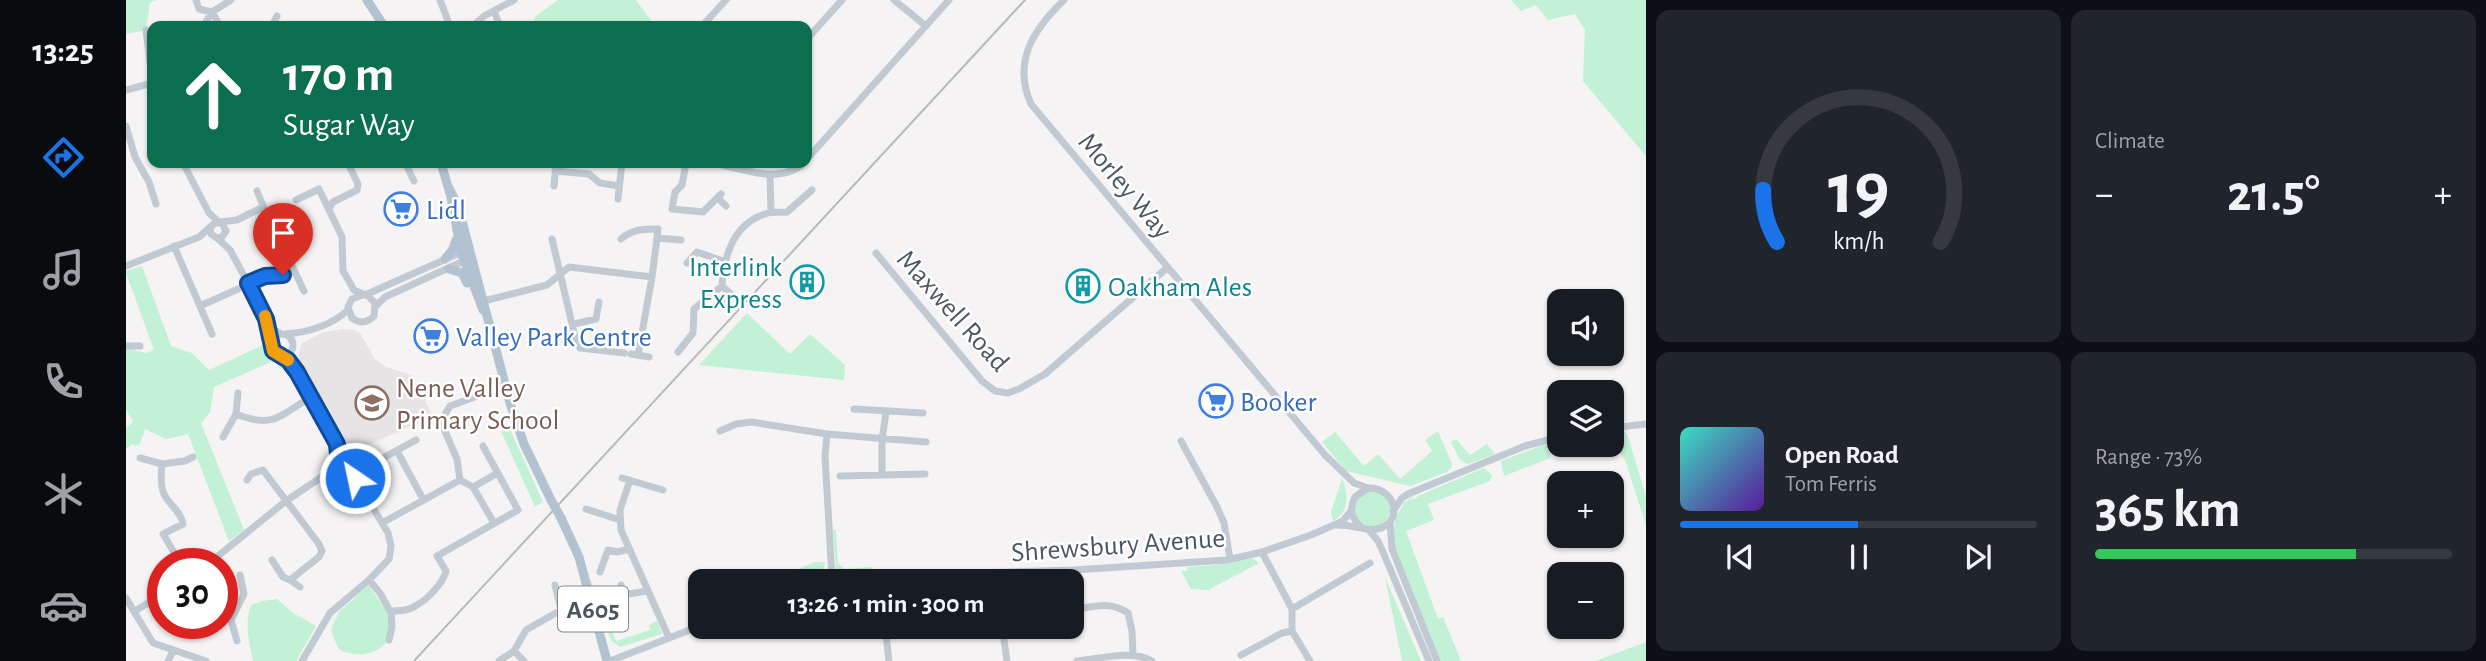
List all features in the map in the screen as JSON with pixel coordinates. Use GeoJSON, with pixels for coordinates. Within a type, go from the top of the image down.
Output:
{"type":"FeatureCollection","features":[{"type":"Feature","properties":{"kind":"main road"},"geometry":{"type":"LineString","coordinates":[[367,0],[381,21]]}},
{"type":"Feature","properties":{"kind":"main road","name":"A605"},"geometry":{"type":"LineString","coordinates":[[442,168],[457,233],[482,301],[524,444],[579,557],[609,661]]}},
{"type":"Feature","properties":{"kind":"main road","name":"A605"},"geometry":{"type":"LineString","coordinates":[[447,184],[458,206],[467,255]]}},
{"type":"Feature","properties":{"kind":"main road"},"geometry":{"type":"LineString","coordinates":[[445,259],[456,245],[457,233]]}},
{"type":"Feature","properties":{"kind":"main road"},"geometry":{"type":"LineString","coordinates":[[449,269],[462,273],[492,335]]}},
{"type":"Feature","properties":{"kind":"street"},"geometry":{"type":"LineString","coordinates":[[196,0],[199,9],[212,12],[217,21]]}},
{"type":"Feature","properties":{"kind":"street"},"geometry":{"type":"LineString","coordinates":[[206,21],[212,12],[231,0]]}},
{"type":"Feature","properties":{"kind":"street"},"geometry":{"type":"LineString","coordinates":[[440,0],[448,21]]}},
{"type":"Feature","properties":{"kind":"street"},"geometry":{"type":"LineString","coordinates":[[478,21],[504,3],[514,0]]}},
{"type":"Feature","properties":{"kind":"street"},"geometry":{"type":"LineString","coordinates":[[707,21],[726,0]]}},
{"type":"Feature","properties":{"kind":"street"},"geometry":{"type":"LineString","coordinates":[[812,33],[842,0]]}},
{"type":"Feature","properties":{"kind":"street"},"geometry":{"type":"LineString","coordinates":[[894,0],[926,26]]}},
{"type":"Feature","properties":{"kind":"street"},"geometry":{"type":"LineString","coordinates":[[812,154],[949,0]]}},
{"type":"Feature","properties":{"kind":"street","name":"Morley Way"},"geometry":{"type":"LineString","coordinates":[[1064,0],[1039,26],[1028,46],[1024,69],[1025,91],[1031,104],[1325,455],[1354,483],[1368,488]]}},
{"type":"Feature","properties":{"kind":"street"},"geometry":{"type":"LineString","coordinates":[[494,11],[498,21]]}},
{"type":"Feature","properties":{"kind":"street"},"geometry":{"type":"LineString","coordinates":[[274,21],[277,16]]}},
{"type":"Feature","properties":{"kind":"street"},"geometry":{"type":"LineString","coordinates":[[126,90],[147,84]]}},
{"type":"Feature","properties":{"kind":"street"},"geometry":{"type":"LineString","coordinates":[[126,126],[135,157],[149,182],[156,204]]}},
{"type":"Feature","properties":{"kind":"street"},"geometry":{"type":"LineString","coordinates":[[186,168],[209,213],[216,237],[230,250]]}},
{"type":"Feature","properties":{"kind":"street"},"geometry":{"type":"LineString","coordinates":[[329,209],[333,202],[357,190],[358,184],[350,168]]}},
{"type":"Feature","properties":{"kind":"street"},"geometry":{"type":"LineString","coordinates":[[408,168],[414,181]]}},
{"type":"Feature","properties":{"kind":"street"},"geometry":{"type":"LineString","coordinates":[[554,186],[555,168]]}},
{"type":"Feature","properties":{"kind":"street"},"geometry":{"type":"LineString","coordinates":[[560,168],[589,174],[600,183],[619,186]]}},
{"type":"Feature","properties":{"kind":"street"},"geometry":{"type":"LineString","coordinates":[[618,199],[621,168]]}},
{"type":"Feature","properties":{"kind":"street"},"geometry":{"type":"LineString","coordinates":[[685,168],[682,185],[669,208],[703,212],[719,196],[726,205]]}},
{"type":"Feature","properties":{"kind":"street"},"geometry":{"type":"LineString","coordinates":[[737,168],[770,175],[788,173],[796,168]]}},
{"type":"Feature","properties":{"kind":"street"},"geometry":{"type":"LineString","coordinates":[[770,175],[771,212]]}},
{"type":"Feature","properties":{"kind":"street"},"geometry":{"type":"LineString","coordinates":[[296,200],[319,189],[329,209],[342,237],[341,262],[349,307],[355,321]]}},
{"type":"Feature","properties":{"kind":"street"},"geometry":{"type":"LineString","coordinates":[[678,352],[693,333],[694,310],[722,286],[723,261],[733,239],[749,220],[771,212],[787,212],[812,190]]}},
{"type":"Feature","properties":{"kind":"street"},"geometry":{"type":"LineString","coordinates":[[199,237],[215,223],[237,220],[265,211],[257,191]]}},
{"type":"Feature","properties":{"kind":"street"},"geometry":{"type":"LineString","coordinates":[[209,213],[225,226],[230,250],[266,319],[273,329],[291,340],[297,372]]}},
{"type":"Feature","properties":{"kind":"street"},"geometry":{"type":"LineString","coordinates":[[126,265],[199,237],[222,237],[237,220]]}},
{"type":"Feature","properties":{"kind":"street"},"geometry":{"type":"LineString","coordinates":[[621,239],[633,231],[658,229],[652,277],[631,354]]}},
{"type":"Feature","properties":{"kind":"street"},"geometry":{"type":"LineString","coordinates":[[304,291],[284,249],[308,236]]}},
{"type":"Feature","properties":{"kind":"street"},"geometry":{"type":"LineString","coordinates":[[657,238],[681,240]]}},
{"type":"Feature","properties":{"kind":"street"},"geometry":{"type":"LineString","coordinates":[[552,239],[576,341],[580,348],[649,357]]}},
{"type":"Feature","properties":{"kind":"street"},"geometry":{"type":"LineString","coordinates":[[174,246],[212,334]]}},
{"type":"Feature","properties":{"kind":"street"},"geometry":{"type":"LineString","coordinates":[[687,263],[697,252],[723,261]]}},
{"type":"Feature","properties":{"kind":"street","name":"Maxwell Road"},"geometry":{"type":"LineString","coordinates":[[876,253],[982,381],[995,391],[1009,393],[1045,374],[1168,267]]}},
{"type":"Feature","properties":{"kind":"street"},"geometry":{"type":"LineString","coordinates":[[331,322],[349,307],[355,297],[409,277],[445,259],[467,255]]}},
{"type":"Feature","properties":{"kind":"street"},"geometry":{"type":"LineString","coordinates":[[375,307],[384,297],[449,269],[467,255]]}},
{"type":"Feature","properties":{"kind":"street"},"geometry":{"type":"LineString","coordinates":[[482,301],[547,285],[561,276],[564,270],[573,267],[652,277]]}},
{"type":"Feature","properties":{"kind":"street"},"geometry":{"type":"LineString","coordinates":[[248,283],[265,276],[283,275],[294,270]]}},
{"type":"Feature","properties":{"kind":"street"},"geometry":{"type":"LineString","coordinates":[[271,344],[275,336],[305,332],[331,322],[365,322],[371,319],[375,312],[372,299],[354,290],[345,276]]}},
{"type":"Feature","properties":{"kind":"street"},"geometry":{"type":"LineString","coordinates":[[722,286],[731,294],[724,303]]}},
{"type":"Feature","properties":{"kind":"street"},"geometry":{"type":"LineString","coordinates":[[201,306],[237,289]]}},
{"type":"Feature","properties":{"kind":"street"},"geometry":{"type":"LineString","coordinates":[[574,324],[596,319],[599,302]]}},
{"type":"Feature","properties":{"kind":"street"},"geometry":{"type":"LineString","coordinates":[[266,319],[273,351],[288,360],[297,372],[344,461],[388,533],[391,546],[389,559],[369,580],[330,612],[302,661]]}},
{"type":"Feature","properties":{"kind":"street"},"geometry":{"type":"LineString","coordinates":[[280,355],[286,355],[305,332]]}},
{"type":"Feature","properties":{"kind":"street"},"geometry":{"type":"LineString","coordinates":[[126,346],[140,346]]}},
{"type":"Feature","properties":{"kind":"street"},"geometry":{"type":"LineString","coordinates":[[223,437],[236,414],[238,393]]}},
{"type":"Feature","properties":{"kind":"street"},"geometry":{"type":"LineString","coordinates":[[460,480],[457,459],[444,429],[443,418],[450,406],[486,393]]}},
{"type":"Feature","properties":{"kind":"street"},"geometry":{"type":"LineString","coordinates":[[236,414],[256,422],[270,421],[311,397]]}},
{"type":"Feature","properties":{"kind":"street"},"geometry":{"type":"LineString","coordinates":[[855,409],[923,413]]}},
{"type":"Feature","properties":{"kind":"street"},"geometry":{"type":"LineString","coordinates":[[882,474],[882,440],[886,412]]}},
{"type":"Feature","properties":{"kind":"street"},"geometry":{"type":"LineString","coordinates":[[720,431],[736,424],[751,422],[827,435],[926,442]]}},
{"type":"Feature","properties":{"kind":"street"},"geometry":{"type":"LineString","coordinates":[[1624,427],[1646,424]]}},
{"type":"Feature","properties":{"kind":"street"},"geometry":{"type":"LineString","coordinates":[[827,435],[825,456],[831,569]]}},
{"type":"Feature","properties":{"kind":"street"},"geometry":{"type":"LineString","coordinates":[[383,458],[416,440]]}},
{"type":"Feature","properties":{"kind":"street"},"geometry":{"type":"LineString","coordinates":[[1365,529],[1383,528],[1390,521],[1402,498],[1408,494],[1525,446],[1547,440]]}},
{"type":"Feature","properties":{"kind":"street"},"geometry":{"type":"LineString","coordinates":[[1181,441],[1224,523],[1230,559]]}},
{"type":"Feature","properties":{"kind":"street"},"geometry":{"type":"LineString","coordinates":[[391,611],[417,606],[444,578],[446,571],[438,556],[518,510],[483,446]]}},
{"type":"Feature","properties":{"kind":"street"},"geometry":{"type":"LineString","coordinates":[[397,451],[423,499]]}},
{"type":"Feature","properties":{"kind":"street"},"geometry":{"type":"LineString","coordinates":[[139,458],[162,464],[193,457]]}},
{"type":"Feature","properties":{"kind":"street"},"geometry":{"type":"LineString","coordinates":[[228,548],[286,501],[344,461]]}},
{"type":"Feature","properties":{"kind":"street"},"geometry":{"type":"LineString","coordinates":[[162,464],[164,495],[182,518],[183,524],[163,534],[171,548]]}},
{"type":"Feature","properties":{"kind":"street"},"geometry":{"type":"LineString","coordinates":[[248,474],[263,470],[322,551],[319,557],[290,580]]}},
{"type":"Feature","properties":{"kind":"street"},"geometry":{"type":"LineString","coordinates":[[473,487],[496,474]]}},
{"type":"Feature","properties":{"kind":"street"},"geometry":{"type":"LineString","coordinates":[[839,476],[925,474]]}},
{"type":"Feature","properties":{"kind":"street"},"geometry":{"type":"LineString","coordinates":[[1348,478],[1353,493],[1352,517],[1378,541],[1429,661]]}},
{"type":"Feature","properties":{"kind":"street"},"geometry":{"type":"LineString","coordinates":[[663,490],[626,479],[620,520],[621,530],[668,638]]}},
{"type":"Feature","properties":{"kind":"street"},"geometry":{"type":"LineString","coordinates":[[460,480],[473,487],[495,523]]}},
{"type":"Feature","properties":{"kind":"street"},"geometry":{"type":"LineString","coordinates":[[382,523],[460,480]]}},
{"type":"Feature","properties":{"kind":"street"},"geometry":{"type":"LineString","coordinates":[[1352,502],[1358,493],[1368,488],[1408,494]]}},
{"type":"Feature","properties":{"kind":"street"},"geometry":{"type":"LineString","coordinates":[[1384,492],[1392,500],[1394,511]]}},
{"type":"Feature","properties":{"kind":"street"},"geometry":{"type":"LineString","coordinates":[[586,509],[620,520]]}},
{"type":"Feature","properties":{"kind":"street","name":"Shrewsbury Avenue"},"geometry":{"type":"LineString","coordinates":[[1084,569],[1230,559],[1262,552],[1336,525],[1351,511]]}},
{"type":"Feature","properties":{"kind":"street"},"geometry":{"type":"LineString","coordinates":[[1390,521],[1392,549],[1437,661]]}},
{"type":"Feature","properties":{"kind":"street","name":"Shrewsbury Avenue"},"geometry":{"type":"LineString","coordinates":[[1336,525],[1365,529]]}},
{"type":"Feature","properties":{"kind":"street"},"geometry":{"type":"LineString","coordinates":[[600,572],[608,550],[617,552],[629,549]]}},
{"type":"Feature","properties":{"kind":"street"},"geometry":{"type":"LineString","coordinates":[[1262,552],[1292,609],[1292,631],[1310,661]]}},
{"type":"Feature","properties":{"kind":"street"},"geometry":{"type":"LineString","coordinates":[[272,560],[283,577],[300,587]]}},
{"type":"Feature","properties":{"kind":"street"},"geometry":{"type":"LineString","coordinates":[[1292,609],[1370,563]]}},
{"type":"Feature","properties":{"kind":"street"},"geometry":{"type":"LineString","coordinates":[[238,602],[244,594],[240,575]]}},
{"type":"Feature","properties":{"kind":"street"},"geometry":{"type":"LineString","coordinates":[[369,580],[391,611],[389,640]]}},
{"type":"Feature","properties":{"kind":"street"},"geometry":{"type":"LineString","coordinates":[[499,661],[514,651],[526,630],[561,610],[555,585]]}},
{"type":"Feature","properties":{"kind":"street"},"geometry":{"type":"LineString","coordinates":[[621,585],[623,591],[629,594],[647,592]]}},
{"type":"Feature","properties":{"kind":"street"},"geometry":{"type":"LineString","coordinates":[[126,598],[153,643],[206,661]]}},
{"type":"Feature","properties":{"kind":"street"},"geometry":{"type":"LineString","coordinates":[[135,611],[147,604]]}},
{"type":"Feature","properties":{"kind":"street"},"geometry":{"type":"LineString","coordinates":[[1084,608],[1118,606],[1128,613],[1133,655]]}},
{"type":"Feature","properties":{"kind":"street"},"geometry":{"type":"LineString","coordinates":[[609,661],[688,630]]}},
{"type":"Feature","properties":{"kind":"street"},"geometry":{"type":"LineString","coordinates":[[1241,655],[1282,633],[1292,631]]}},
{"type":"Feature","properties":{"kind":"street"},"geometry":{"type":"LineString","coordinates":[[886,639],[889,661]]}},
{"type":"Feature","properties":{"kind":"street"},"geometry":{"type":"LineString","coordinates":[[1004,639],[1007,661]]}},
{"type":"Feature","properties":{"kind":"street"},"geometry":{"type":"LineString","coordinates":[[168,661],[173,651]]}},
{"type":"Feature","properties":{"kind":"street"},"geometry":{"type":"LineString","coordinates":[[514,651],[524,661]]}},
{"type":"Feature","properties":{"kind":"street"},"geometry":{"type":"LineString","coordinates":[[1077,661],[1133,655],[1152,661]]}},
{"type":"Feature","properties":{"kind":"shaded area","name":"Nene Valley Primary School"},"geometry":{"type":"Polygon","coordinates":[[[343,329],[360,333],[374,358],[386,367],[411,375],[433,416],[355,451],[342,446],[300,368],[298,356],[302,343],[324,332],[343,329]]]}},
{"type":"Feature","properties":{"kind":"green space"},"geometry":{"type":"Polygon","coordinates":[[[126,0],[157,0],[150,2],[146,30],[126,34],[126,0]]]}},
{"type":"Feature","properties":{"kind":"green space"},"geometry":{"type":"Polygon","coordinates":[[[558,0],[636,0],[651,21],[534,21],[536,16],[558,0]]]}},
{"type":"Feature","properties":{"kind":"green space"},"geometry":{"type":"Polygon","coordinates":[[[1511,0],[1646,0],[1646,156],[1583,81],[1585,30],[1575,14],[1548,20],[1536,5],[1521,11],[1511,0]]]}},
{"type":"Feature","properties":{"kind":"green space"},"geometry":{"type":"Polygon","coordinates":[[[142,266],[171,346],[192,353],[209,370],[263,345],[271,362],[214,387],[210,413],[201,423],[244,530],[229,541],[188,434],[166,439],[145,429],[139,446],[132,444],[126,449],[126,428],[133,422],[126,409],[126,348],[146,353],[154,350],[126,273],[142,266]]]}},
{"type":"Feature","properties":{"kind":"green space"},"geometry":{"type":"Polygon","coordinates":[[[747,313],[790,354],[810,334],[845,365],[844,380],[699,365],[747,313]]]}},
{"type":"Feature","properties":{"kind":"green space"},"geometry":{"type":"Polygon","coordinates":[[[509,427],[543,502],[535,507],[501,431],[509,427]]]}},
{"type":"Feature","properties":{"kind":"green space"},"geometry":{"type":"Polygon","coordinates":[[[1438,431],[1452,464],[1451,468],[1410,486],[1346,471],[1322,442],[1335,432],[1364,466],[1378,454],[1400,479],[1432,451],[1425,440],[1438,431]]]}},
{"type":"Feature","properties":{"kind":"green space"},"geometry":{"type":"Polygon","coordinates":[[[1624,431],[1628,436],[1646,497],[1646,525],[1625,460],[1624,431]]]}},
{"type":"Feature","properties":{"kind":"green space"},"geometry":{"type":"Polygon","coordinates":[[[1456,439],[1470,455],[1487,444],[1495,454],[1468,464],[1460,460],[1451,442],[1456,439]]]}},
{"type":"Feature","properties":{"kind":"green space"},"geometry":{"type":"Polygon","coordinates":[[[1543,445],[1547,446],[1547,457],[1551,458],[1504,476],[1501,461],[1543,445]]]}},
{"type":"Feature","properties":{"kind":"green space"},"geometry":{"type":"Polygon","coordinates":[[[1484,468],[1492,475],[1490,481],[1428,504],[1434,520],[1406,531],[1438,619],[1443,617],[1461,661],[1439,661],[1393,545],[1395,519],[1404,503],[1414,495],[1411,501],[1484,468]]]}},
{"type":"Feature","properties":{"kind":"green space"},"geometry":{"type":"Polygon","coordinates":[[[1342,479],[1346,491],[1345,508],[1333,521],[1331,512],[1342,479]]]}},
{"type":"Feature","properties":{"kind":"green space"},"geometry":{"type":"Polygon","coordinates":[[[1372,491],[1384,497],[1390,509],[1384,521],[1372,527],[1360,521],[1354,509],[1360,497],[1372,491]]]}},
{"type":"Feature","properties":{"kind":"green space"},"geometry":{"type":"Polygon","coordinates":[[[833,530],[836,530],[838,563],[844,569],[836,569],[833,530]]]}},
{"type":"Feature","properties":{"kind":"green space"},"geometry":{"type":"Polygon","coordinates":[[[1252,558],[1259,563],[1208,590],[1191,589],[1181,571],[1187,571],[1187,567],[1252,558]]]}},
{"type":"Feature","properties":{"kind":"green space"},"geometry":{"type":"Polygon","coordinates":[[[815,562],[825,562],[824,569],[798,569],[815,562]]]}},
{"type":"Feature","properties":{"kind":"green space"},"geometry":{"type":"Polygon","coordinates":[[[586,569],[616,641],[650,630],[649,625],[657,621],[662,634],[620,647],[611,640],[586,569]]]}},
{"type":"Feature","properties":{"kind":"green space"},"geometry":{"type":"Polygon","coordinates":[[[1385,577],[1421,661],[1402,661],[1385,577]]]}},
{"type":"Feature","properties":{"kind":"green space"},"geometry":{"type":"Polygon","coordinates":[[[369,585],[388,614],[391,629],[389,638],[377,650],[368,653],[340,650],[331,630],[339,612],[369,585]]]}},
{"type":"Feature","properties":{"kind":"green space"},"geometry":{"type":"Polygon","coordinates":[[[277,599],[293,613],[316,626],[296,661],[253,661],[248,626],[251,605],[277,599]]]}},
{"type":"Feature","properties":{"kind":"green space"},"geometry":{"type":"Polygon","coordinates":[[[1646,642],[1646,661],[1595,661],[1646,642]]]}},
{"type":"Feature","properties":{"kind":"railway"},"geometry":{"type":"LineString","coordinates":[[414,661],[1025,0]]}},
{"type":"Feature","properties":{"kind":"slow traffic"},"geometry":{"type":"LineString","coordinates":[[265,316],[271,348],[288,360]]}},
{"type":"Feature","properties":{"kind":"place","name":"Lidl"},"geometry":{"type":"Point","coordinates":[401,209]}},
{"type":"Feature","properties":{"kind":"place","name":"Interlink Express"},"geometry":{"type":"Point","coordinates":[807,282]}},
{"type":"Feature","properties":{"kind":"place","name":"Oakham Ales"},"geometry":{"type":"Point","coordinates":[1083,286]}},
{"type":"Feature","properties":{"kind":"place","name":"Valley Park Centre"},"geometry":{"type":"Point","coordinates":[431,336]}},
{"type":"Feature","properties":{"kind":"place","name":"Booker"},"geometry":{"type":"Point","coordinates":[1216,401]}},
{"type":"Feature","properties":{"kind":"place","name":"Nene Valley Primary School"},"geometry":{"type":"Point","coordinates":[372,403]}},
{"type":"Feature","properties":{"kind":"route"},"geometry":{"type":"LineString","coordinates":[[283,275],[265,276],[248,283],[266,319],[271,348],[288,360],[297,372],[337,444],[339,464],[346,467],[355,478]]}}]}
